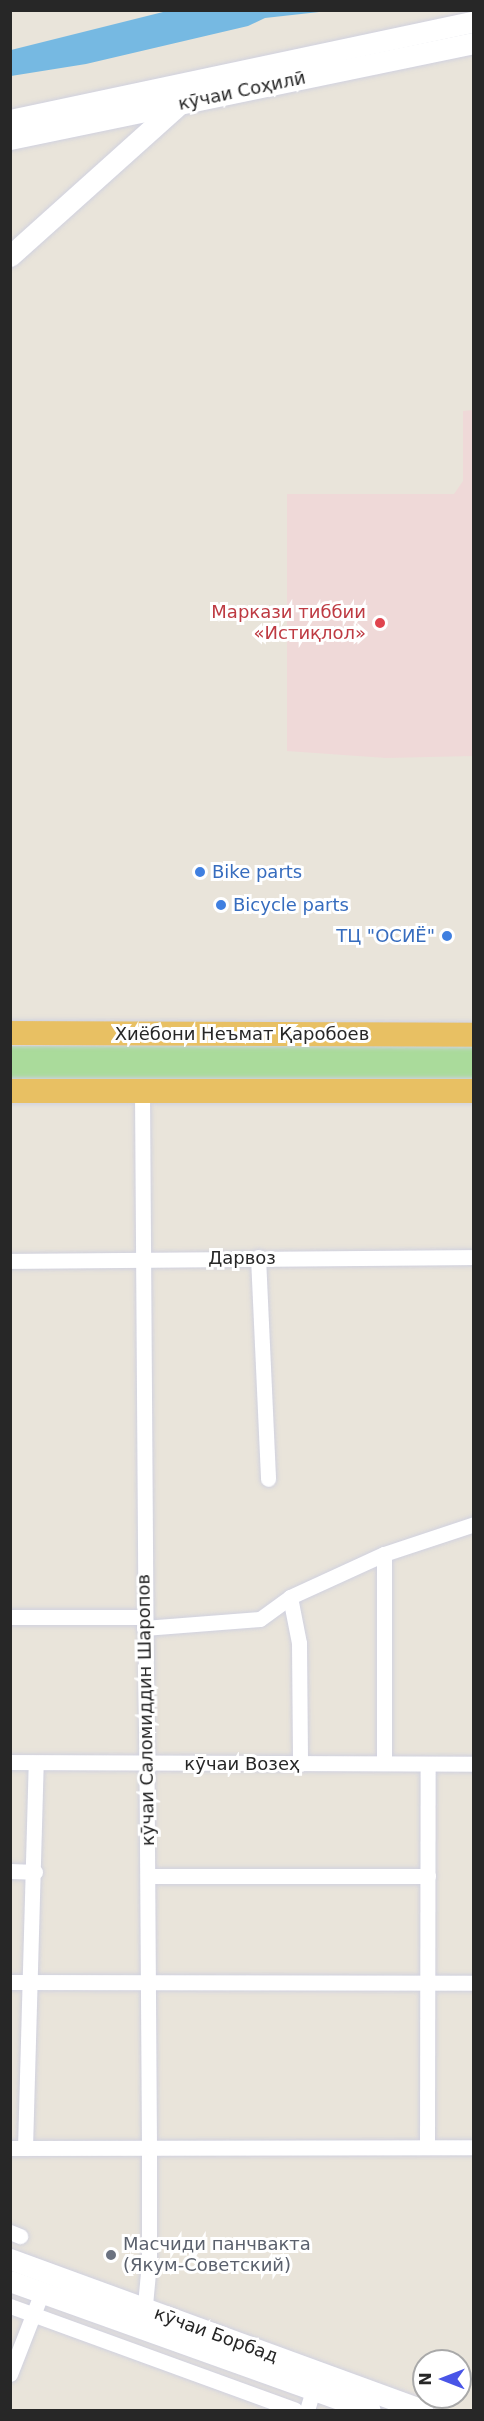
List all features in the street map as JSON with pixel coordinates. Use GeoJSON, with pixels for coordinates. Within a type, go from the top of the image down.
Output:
{"type":"FeatureCollection","features":[{"type":"Feature","properties":{"kind":"highway","name":"Хиёбони Неъмат Қаробоев"},"geometry":{"type":"LineString","coordinates":[[10,1033],[474,1035]]}},
{"type":"Feature","properties":{"kind":"highway"},"geometry":{"type":"LineString","coordinates":[[10,1091],[474,1091]]}},
{"type":"Feature","properties":{"kind":"main road"},"geometry":{"type":"LineString","coordinates":[[10,120],[474,21]]}},
{"type":"Feature","properties":{"kind":"main road","name":"кӯчаи Соҳилӣ"},"geometry":{"type":"LineString","coordinates":[[10,139],[474,43]]}},
{"type":"Feature","properties":{"kind":"main road"},"geometry":{"type":"LineString","coordinates":[[10,256],[179,104]]}},
{"type":"Feature","properties":{"kind":"main road","name":"кӯчаи Борбад"},"geometry":{"type":"LineString","coordinates":[[10,2259],[143,2319],[313,2390],[370,2410]]}},
{"type":"Feature","properties":{"kind":"main road","name":"кӯчаи Борбад"},"geometry":{"type":"LineString","coordinates":[[10,2280],[42,2292],[143,2319],[422,2410]]}},
{"type":"Feature","properties":{"kind":"street","name":"кӯчаи Саломиддин Шаропов"},"geometry":{"type":"LineString","coordinates":[[142,1091],[141,1258],[144,1622],[148,1764],[149,2149],[143,2319]]}},
{"type":"Feature","properties":{"kind":"street"},"geometry":{"type":"LineString","coordinates":[[258,1257],[268,1479]]}},
{"type":"Feature","properties":{"kind":"street","name":"Дарвоз"},"geometry":{"type":"LineString","coordinates":[[10,1261],[141,1258],[474,1257]]}},
{"type":"Feature","properties":{"kind":"street"},"geometry":{"type":"LineString","coordinates":[[10,1617],[144,1622],[260,1619],[290,1597],[384,1554],[474,1524]]}},
{"type":"Feature","properties":{"kind":"street"},"geometry":{"type":"LineString","coordinates":[[384,1554],[384,1761]]}},
{"type":"Feature","properties":{"kind":"street"},"geometry":{"type":"LineString","coordinates":[[290,1597],[299,1643],[300,1764]]}},
{"type":"Feature","properties":{"kind":"street","name":"кӯчаи Возеҳ"},"geometry":{"type":"LineString","coordinates":[[10,1762],[300,1764],[384,1761],[474,1764]]}},
{"type":"Feature","properties":{"kind":"street"},"geometry":{"type":"LineString","coordinates":[[36,1763],[33,1982],[18,2148],[474,2147]]}},
{"type":"Feature","properties":{"kind":"street"},"geometry":{"type":"LineString","coordinates":[[427,2147],[428,1764]]}},
{"type":"Feature","properties":{"kind":"street"},"geometry":{"type":"LineString","coordinates":[[10,1871],[34,1872]]}},
{"type":"Feature","properties":{"kind":"street"},"geometry":{"type":"LineString","coordinates":[[148,1875],[428,1876]]}},
{"type":"Feature","properties":{"kind":"street"},"geometry":{"type":"LineString","coordinates":[[10,1982],[474,1983]]}},
{"type":"Feature","properties":{"kind":"street"},"geometry":{"type":"LineString","coordinates":[[10,2374],[42,2292]]}},
{"type":"Feature","properties":{"kind":"street"},"geometry":{"type":"LineString","coordinates":[[10,2306],[295,2410]]}},
{"type":"Feature","properties":{"kind":"street"},"geometry":{"type":"LineString","coordinates":[[307,2410],[313,2390]]}},
{"type":"Feature","properties":{"kind":"shaded area","name":"Маркази тиббии «Истиқлол»"},"geometry":{"type":"Polygon","coordinates":[[[473,410],[473,756],[386,758],[287,751],[287,494],[454,494],[463,481],[463,411],[473,410]]]}},
{"type":"Feature","properties":{"kind":"green space"},"geometry":{"type":"Polygon","coordinates":[[[11,1046],[473,1046],[473,1080],[11,1080],[11,1046]]]}},
{"type":"Feature","properties":{"kind":"water"},"geometry":{"type":"Polygon","coordinates":[[[171,10],[328,11],[265,18],[248,26],[86,64],[11,76],[11,50],[171,10]]]}},
{"type":"Feature","properties":{"kind":"place","name":"Маркази тиббии «Истиқлол»"},"geometry":{"type":"Point","coordinates":[380,623]}},
{"type":"Feature","properties":{"kind":"place","name":"Bike parts"},"geometry":{"type":"Point","coordinates":[200,872]}},
{"type":"Feature","properties":{"kind":"place","name":"Bicycle parts"},"geometry":{"type":"Point","coordinates":[221,905]}},
{"type":"Feature","properties":{"kind":"place","name":"ТЦ \"ОСИЁ\""},"geometry":{"type":"Point","coordinates":[447,936]}},
{"type":"Feature","properties":{"kind":"place","name":"Масчиди панчвакта (Якум-Советский)"},"geometry":{"type":"Point","coordinates":[111,2255]}}]}
